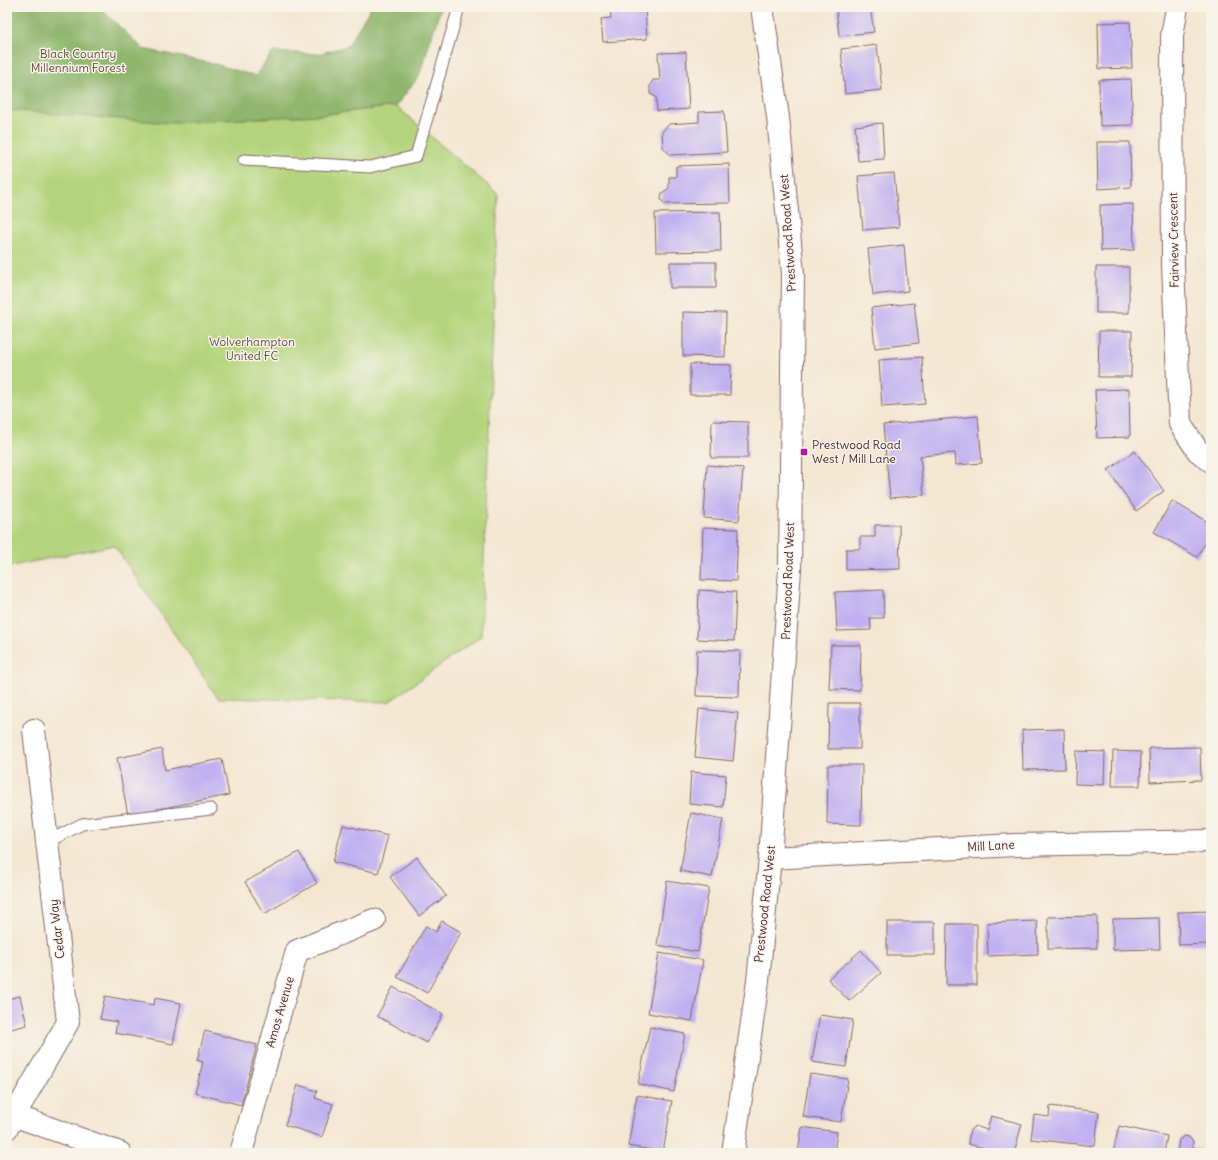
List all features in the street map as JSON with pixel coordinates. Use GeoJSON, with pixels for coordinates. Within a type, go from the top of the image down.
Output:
{"type":"FeatureCollection","features":[{"type":"Feature","properties":{"kind":"street","name":"Prestwood Road West"},"geometry":{"type":"LineString","coordinates":[[733,1153],[758,981],[770,858],[790,569],[793,274],[778,117],[762,7]]}},
{"type":"Feature","properties":{"kind":"street","name":"Fairview Crescent"},"geometry":{"type":"LineString","coordinates":[[1177,7],[1172,44],[1173,265],[1180,424],[1198,451],[1211,461]]}},
{"type":"Feature","properties":{"kind":"street","name":"Cedar Way"},"geometry":{"type":"LineString","coordinates":[[9,1119],[68,1022],[34,730]]}},
{"type":"Feature","properties":{"kind":"street","name":"Mill Lane"},"geometry":{"type":"LineString","coordinates":[[770,858],[1015,845],[1211,842]]}},
{"type":"Feature","properties":{"kind":"street","name":"Amos Avenue"},"geometry":{"type":"LineString","coordinates":[[240,1153],[297,951],[374,920]]}},
{"type":"Feature","properties":{"kind":"street"},"geometry":{"type":"LineString","coordinates":[[9,1119],[120,1153]]}},
{"type":"Feature","properties":{"kind":"lane"},"geometry":{"type":"LineString","coordinates":[[244,160],[370,167],[416,156],[459,7]]}},
{"type":"Feature","properties":{"kind":"lane"},"geometry":{"type":"LineString","coordinates":[[47,842],[82,824],[211,809]]}},
{"type":"Feature","properties":{"kind":"green space","name":"Black Country Millennium Forest"},"geometry":{"type":"Polygon","coordinates":[[[7,7],[99,7],[143,49],[215,64],[255,76],[273,52],[318,54],[348,46],[371,7],[441,7],[419,76],[396,106],[319,115],[170,123],[7,110],[7,7]]]}},
{"type":"Feature","properties":{"kind":"green space","name":"Wolverhampton United FC"},"geometry":{"type":"Polygon","coordinates":[[[7,84],[319,115],[396,106],[498,194],[481,636],[389,702],[218,698],[114,545],[7,567],[7,84]]]}},
{"type":"Feature","properties":{"kind":"building"},"geometry":{"type":"Polygon","coordinates":[[[610,7],[645,7],[647,39],[603,42],[601,19],[611,18],[610,7]]]}},
{"type":"Feature","properties":{"kind":"building"},"geometry":{"type":"Polygon","coordinates":[[[836,7],[870,7],[874,32],[839,36],[836,7]]]}},
{"type":"Feature","properties":{"kind":"building"},"geometry":{"type":"Polygon","coordinates":[[[1130,22],[1132,68],[1099,69],[1098,23],[1130,22]]]}},
{"type":"Feature","properties":{"kind":"building"},"geometry":{"type":"Polygon","coordinates":[[[877,45],[882,90],[845,94],[841,49],[877,45]]]}},
{"type":"Feature","properties":{"kind":"building"},"geometry":{"type":"Polygon","coordinates":[[[686,52],[689,109],[657,111],[656,97],[650,94],[650,85],[653,80],[660,80],[658,53],[686,52]]]}},
{"type":"Feature","properties":{"kind":"building"},"geometry":{"type":"Polygon","coordinates":[[[1131,79],[1133,125],[1100,126],[1099,80],[1131,79]]]}},
{"type":"Feature","properties":{"kind":"building"},"geometry":{"type":"Polygon","coordinates":[[[724,111],[727,152],[670,155],[663,147],[662,132],[669,124],[699,122],[699,112],[724,111]]]}},
{"type":"Feature","properties":{"kind":"building"},"geometry":{"type":"Polygon","coordinates":[[[882,123],[884,159],[858,161],[855,126],[882,123]]]}},
{"type":"Feature","properties":{"kind":"building"},"geometry":{"type":"Polygon","coordinates":[[[1097,142],[1130,142],[1131,187],[1098,189],[1097,142]]]}},
{"type":"Feature","properties":{"kind":"building"},"geometry":{"type":"Polygon","coordinates":[[[729,164],[730,203],[664,204],[661,199],[662,193],[669,188],[669,177],[676,177],[676,166],[729,164]]]}},
{"type":"Feature","properties":{"kind":"building"},"geometry":{"type":"Polygon","coordinates":[[[894,173],[899,227],[863,230],[858,176],[894,173]]]}},
{"type":"Feature","properties":{"kind":"building"},"geometry":{"type":"Polygon","coordinates":[[[1133,204],[1134,250],[1101,251],[1100,205],[1133,204]]]}},
{"type":"Feature","properties":{"kind":"building"},"geometry":{"type":"Polygon","coordinates":[[[720,212],[721,251],[656,252],[655,213],[720,212]]]}},
{"type":"Feature","properties":{"kind":"building"},"geometry":{"type":"Polygon","coordinates":[[[904,245],[908,291],[873,295],[868,249],[904,245]]]}},
{"type":"Feature","properties":{"kind":"building"},"geometry":{"type":"Polygon","coordinates":[[[670,262],[716,262],[716,288],[670,288],[670,262]]]}},
{"type":"Feature","properties":{"kind":"building"},"geometry":{"type":"Polygon","coordinates":[[[1096,267],[1129,267],[1129,313],[1096,313],[1096,267]]]}},
{"type":"Feature","properties":{"kind":"building"},"geometry":{"type":"Polygon","coordinates":[[[914,303],[919,343],[875,348],[871,308],[914,303]]]}},
{"type":"Feature","properties":{"kind":"building"},"geometry":{"type":"Polygon","coordinates":[[[683,312],[726,313],[725,357],[683,356],[683,312]]]}},
{"type":"Feature","properties":{"kind":"building"},"geometry":{"type":"Polygon","coordinates":[[[1099,331],[1132,331],[1131,377],[1098,377],[1099,331]]]}},
{"type":"Feature","properties":{"kind":"building"},"geometry":{"type":"Polygon","coordinates":[[[922,357],[925,404],[882,407],[879,360],[922,357]]]}},
{"type":"Feature","properties":{"kind":"building"},"geometry":{"type":"Polygon","coordinates":[[[690,364],[731,365],[730,395],[690,395],[690,364]]]}},
{"type":"Feature","properties":{"kind":"building"},"geometry":{"type":"Polygon","coordinates":[[[1129,389],[1130,437],[1097,438],[1095,390],[1129,389]]]}},
{"type":"Feature","properties":{"kind":"building"},"geometry":{"type":"Polygon","coordinates":[[[978,416],[982,463],[956,465],[955,453],[920,456],[924,495],[890,498],[883,425],[978,416]]]}},
{"type":"Feature","properties":{"kind":"building"},"geometry":{"type":"Polygon","coordinates":[[[712,421],[748,422],[748,458],[711,458],[712,421]]]}},
{"type":"Feature","properties":{"kind":"building"},"geometry":{"type":"Polygon","coordinates":[[[1135,451],[1164,491],[1136,511],[1108,470],[1135,451]]]}},
{"type":"Feature","properties":{"kind":"building"},"geometry":{"type":"Polygon","coordinates":[[[707,465],[743,468],[739,521],[704,518],[707,465]]]}},
{"type":"Feature","properties":{"kind":"building"},"geometry":{"type":"Polygon","coordinates":[[[1172,501],[1211,524],[1211,534],[1197,557],[1154,532],[1172,501]]]}},
{"type":"Feature","properties":{"kind":"building"},"geometry":{"type":"Polygon","coordinates":[[[875,525],[899,525],[900,569],[846,570],[846,549],[860,549],[860,537],[875,537],[875,525]]]}},
{"type":"Feature","properties":{"kind":"building"},"geometry":{"type":"Polygon","coordinates":[[[703,528],[738,529],[736,581],[701,580],[703,528]]]}},
{"type":"Feature","properties":{"kind":"building"},"geometry":{"type":"Polygon","coordinates":[[[699,590],[736,592],[734,641],[697,639],[699,590]]]}},
{"type":"Feature","properties":{"kind":"building"},"geometry":{"type":"Polygon","coordinates":[[[883,590],[884,618],[870,618],[871,630],[837,631],[835,592],[883,590]]]}},
{"type":"Feature","properties":{"kind":"building"},"geometry":{"type":"Polygon","coordinates":[[[831,645],[861,645],[860,690],[829,689],[831,645]]]}},
{"type":"Feature","properties":{"kind":"building"},"geometry":{"type":"Polygon","coordinates":[[[697,650],[740,651],[739,697],[696,696],[697,650]]]}},
{"type":"Feature","properties":{"kind":"building"},"geometry":{"type":"Polygon","coordinates":[[[829,703],[860,703],[860,749],[828,749],[829,703]]]}},
{"type":"Feature","properties":{"kind":"building"},"geometry":{"type":"Polygon","coordinates":[[[699,709],[738,713],[733,761],[695,757],[699,709]]]}},
{"type":"Feature","properties":{"kind":"building"},"geometry":{"type":"Polygon","coordinates":[[[1064,729],[1065,769],[1023,770],[1022,730],[1064,729]]]}},
{"type":"Feature","properties":{"kind":"building"},"geometry":{"type":"Polygon","coordinates":[[[1200,747],[1201,780],[1150,782],[1149,748],[1200,747]]]}},
{"type":"Feature","properties":{"kind":"building"},"geometry":{"type":"Polygon","coordinates":[[[162,749],[165,770],[222,759],[229,795],[128,815],[117,758],[162,749]]]}},
{"type":"Feature","properties":{"kind":"building"},"geometry":{"type":"Polygon","coordinates":[[[1076,751],[1105,752],[1104,785],[1075,784],[1076,751]]]}},
{"type":"Feature","properties":{"kind":"building"},"geometry":{"type":"Polygon","coordinates":[[[1113,751],[1141,752],[1140,786],[1112,786],[1113,751]]]}},
{"type":"Feature","properties":{"kind":"building"},"geometry":{"type":"Polygon","coordinates":[[[828,765],[862,765],[861,825],[827,824],[828,765]]]}},
{"type":"Feature","properties":{"kind":"building"},"geometry":{"type":"Polygon","coordinates":[[[691,772],[726,775],[723,807],[689,804],[691,772]]]}},
{"type":"Feature","properties":{"kind":"building"},"geometry":{"type":"Polygon","coordinates":[[[691,813],[723,819],[712,877],[680,871],[691,813]]]}},
{"type":"Feature","properties":{"kind":"building"},"geometry":{"type":"Polygon","coordinates":[[[343,825],[388,836],[378,873],[333,862],[343,825]]]}},
{"type":"Feature","properties":{"kind":"building"},"geometry":{"type":"Polygon","coordinates":[[[299,852],[317,883],[264,914],[245,882],[299,852]]]}},
{"type":"Feature","properties":{"kind":"building"},"geometry":{"type":"Polygon","coordinates":[[[417,857],[446,896],[419,916],[390,877],[417,857]]]}},
{"type":"Feature","properties":{"kind":"building"},"geometry":{"type":"Polygon","coordinates":[[[667,881],[709,888],[698,952],[657,945],[667,881]]]}},
{"type":"Feature","properties":{"kind":"building"},"geometry":{"type":"Polygon","coordinates":[[[1211,911],[1211,944],[1179,945],[1178,912],[1211,911]]]}},
{"type":"Feature","properties":{"kind":"building"},"geometry":{"type":"Polygon","coordinates":[[[1097,916],[1097,948],[1048,949],[1048,917],[1097,916]]]}},
{"type":"Feature","properties":{"kind":"building"},"geometry":{"type":"Polygon","coordinates":[[[1159,918],[1160,949],[1113,950],[1113,919],[1159,918]]]}},
{"type":"Feature","properties":{"kind":"building"},"geometry":{"type":"Polygon","coordinates":[[[442,921],[461,932],[427,993],[397,977],[426,926],[436,932],[442,921]]]}},
{"type":"Feature","properties":{"kind":"building"},"geometry":{"type":"Polygon","coordinates":[[[1037,921],[1038,954],[988,956],[987,923],[1037,921]]]}},
{"type":"Feature","properties":{"kind":"building"},"geometry":{"type":"Polygon","coordinates":[[[887,922],[935,922],[935,955],[887,955],[887,922]]]}},
{"type":"Feature","properties":{"kind":"building"},"geometry":{"type":"Polygon","coordinates":[[[947,924],[977,924],[977,985],[946,985],[947,924]]]}},
{"type":"Feature","properties":{"kind":"building"},"geometry":{"type":"Polygon","coordinates":[[[861,950],[881,973],[849,1001],[828,979],[861,950]]]}},
{"type":"Feature","properties":{"kind":"building"},"geometry":{"type":"Polygon","coordinates":[[[659,953],[703,960],[692,1021],[648,1013],[659,953]]]}},
{"type":"Feature","properties":{"kind":"building"},"geometry":{"type":"Polygon","coordinates":[[[393,987],[443,1014],[427,1043],[377,1016],[393,987]]]}},
{"type":"Feature","properties":{"kind":"building"},"geometry":{"type":"Polygon","coordinates":[[[20,996],[27,1025],[7,1030],[7,999],[20,996]]]}},
{"type":"Feature","properties":{"kind":"building"},"geometry":{"type":"Polygon","coordinates":[[[105,996],[154,1005],[155,998],[181,1003],[173,1044],[115,1033],[117,1022],[100,1019],[105,996]]]}},
{"type":"Feature","properties":{"kind":"building"},"geometry":{"type":"Polygon","coordinates":[[[820,1015],[853,1020],[846,1067],[812,1062],[820,1015]]]}},
{"type":"Feature","properties":{"kind":"building"},"geometry":{"type":"Polygon","coordinates":[[[650,1027],[685,1034],[674,1092],[638,1084],[650,1027]]]}},
{"type":"Feature","properties":{"kind":"building"},"geometry":{"type":"Polygon","coordinates":[[[205,1031],[257,1045],[241,1105],[195,1093],[203,1062],[197,1060],[205,1031]]]}},
{"type":"Feature","properties":{"kind":"building"},"geometry":{"type":"Polygon","coordinates":[[[810,1074],[848,1079],[841,1122],[803,1117],[810,1074]]]}},
{"type":"Feature","properties":{"kind":"building"},"geometry":{"type":"Polygon","coordinates":[[[298,1085],[317,1091],[315,1098],[333,1104],[322,1137],[285,1125],[298,1085]]]}},
{"type":"Feature","properties":{"kind":"building"},"geometry":{"type":"Polygon","coordinates":[[[637,1095],[672,1101],[663,1152],[628,1146],[637,1095]]]}},
{"type":"Feature","properties":{"kind":"building"},"geometry":{"type":"Polygon","coordinates":[[[1050,1106],[1099,1112],[1095,1146],[1031,1139],[1034,1115],[1049,1117],[1050,1106]]]}},
{"type":"Feature","properties":{"kind":"building"},"geometry":{"type":"Polygon","coordinates":[[[991,1116],[1022,1124],[1014,1153],[1003,1153],[968,1144],[970,1130],[975,1126],[987,1130],[991,1116]]]}},
{"type":"Feature","properties":{"kind":"building"},"geometry":{"type":"Polygon","coordinates":[[[1119,1126],[1167,1136],[1164,1153],[1113,1153],[1119,1126]]]}},
{"type":"Feature","properties":{"kind":"building"},"geometry":{"type":"Polygon","coordinates":[[[802,1127],[837,1132],[834,1153],[798,1153],[802,1127]]]}},
{"type":"Feature","properties":{"kind":"building"},"geometry":{"type":"Polygon","coordinates":[[[1184,1136],[1189,1137],[1193,1142],[1192,1148],[1211,1151],[1211,1153],[1177,1153],[1179,1140],[1184,1136]]]}},
{"type":"Feature","properties":{"kind":"place","name":"Prestwood Road West / Mill Lane"},"geometry":{"type":"Point","coordinates":[804,452]}}]}
